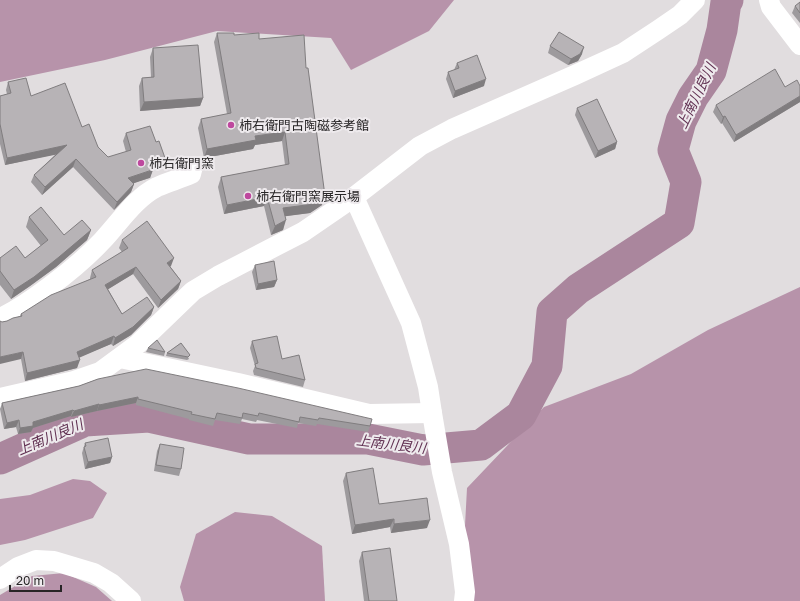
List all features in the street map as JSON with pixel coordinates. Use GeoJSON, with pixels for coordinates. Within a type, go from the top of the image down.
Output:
{"type":"FeatureCollection","features":[{"type":"Feature","properties":{"kind":"street"},"geometry":{"type":"LineString","coordinates":[[0,398],[74,381],[100,372],[138,344],[193,291],[218,276],[303,232],[354,197],[420,146],[452,129],[623,53],[674,19],[695,0]]}},
{"type":"Feature","properties":{"kind":"street"},"geometry":{"type":"LineString","coordinates":[[769,0],[772,7],[800,45]]}},
{"type":"Feature","properties":{"kind":"street"},"geometry":{"type":"LineString","coordinates":[[0,318],[32,300],[88,256],[136,202],[156,188],[191,174],[193,166]]}},
{"type":"Feature","properties":{"kind":"street"},"geometry":{"type":"LineString","coordinates":[[354,197],[411,323],[428,387],[442,472],[459,544],[465,592],[464,601]]}},
{"type":"Feature","properties":{"kind":"street"},"geometry":{"type":"LineString","coordinates":[[120,358],[238,383],[369,414],[432,414]]}},
{"type":"Feature","properties":{"kind":"street"},"geometry":{"type":"LineString","coordinates":[[0,579],[18,567],[36,560],[54,561],[94,573],[111,583],[131,601]]}},
{"type":"Feature","properties":{"kind":"shaded area"},"geometry":{"type":"Polygon","coordinates":[[[0,0],[454,0],[429,31],[351,70],[331,38],[217,31],[105,60],[0,82],[0,0]]]}},
{"type":"Feature","properties":{"kind":"shaded area"},"geometry":{"type":"Polygon","coordinates":[[[800,287],[800,601],[461,601],[467,488],[544,407],[631,374],[708,330],[800,287]]]}},
{"type":"Feature","properties":{"kind":"shaded area"},"geometry":{"type":"Polygon","coordinates":[[[73,479],[90,481],[107,493],[93,518],[25,540],[0,545],[0,499],[30,495],[73,479]]]}},
{"type":"Feature","properties":{"kind":"shaded area"},"geometry":{"type":"Polygon","coordinates":[[[235,512],[272,516],[322,546],[325,601],[184,601],[180,587],[196,534],[235,512]]]}},
{"type":"Feature","properties":{"kind":"shaded area"},"geometry":{"type":"Polygon","coordinates":[[[64,573],[96,587],[112,601],[0,601],[0,595],[32,576],[64,573]]]}},
{"type":"Feature","properties":{"kind":"building"},"geometry":{"type":"Polygon","coordinates":[[[800,2],[800,13],[795,6],[800,2]]]}},
{"type":"Feature","properties":{"kind":"building"},"geometry":{"type":"Polygon","coordinates":[[[559,32],[584,47],[580,54],[571,59],[550,46],[559,32]]]}},
{"type":"Feature","properties":{"kind":"building"},"geometry":{"type":"Polygon","coordinates":[[[217,33],[234,33],[234,35],[259,33],[259,39],[304,35],[306,68],[308,68],[325,196],[314,204],[283,208],[286,220],[275,226],[267,197],[227,205],[221,177],[289,164],[285,132],[255,136],[256,140],[207,149],[201,119],[231,113],[217,33]]]}},
{"type":"Feature","properties":{"kind":"building"},"geometry":{"type":"Polygon","coordinates":[[[198,45],[203,98],[144,102],[142,78],[154,77],[153,48],[198,45]]]}},
{"type":"Feature","properties":{"kind":"building"},"geometry":{"type":"Polygon","coordinates":[[[477,55],[486,79],[455,91],[448,72],[459,68],[457,63],[477,55]]]}},
{"type":"Feature","properties":{"kind":"building"},"geometry":{"type":"Polygon","coordinates":[[[775,69],[785,87],[797,80],[800,86],[800,96],[736,135],[725,116],[723,117],[716,105],[775,69]]]}},
{"type":"Feature","properties":{"kind":"building"},"geometry":{"type":"Polygon","coordinates":[[[26,78],[31,96],[65,83],[82,127],[89,124],[98,147],[108,157],[131,150],[126,133],[150,126],[156,142],[159,141],[165,158],[151,162],[153,170],[128,178],[134,184],[117,202],[76,159],[45,187],[34,175],[67,145],[7,158],[0,124],[0,96],[11,93],[8,82],[26,78]]]}},
{"type":"Feature","properties":{"kind":"building"},"geometry":{"type":"Polygon","coordinates":[[[597,99],[617,142],[598,151],[577,108],[597,99]]]}},
{"type":"Feature","properties":{"kind":"building"},"geometry":{"type":"Polygon","coordinates":[[[41,207],[64,235],[82,220],[91,230],[34,277],[14,290],[0,271],[0,258],[16,246],[25,258],[48,240],[29,217],[41,207]]]}},
{"type":"Feature","properties":{"kind":"building"},"geometry":{"type":"Polygon","coordinates":[[[147,221],[174,258],[167,263],[181,281],[161,300],[136,267],[105,285],[122,314],[147,297],[154,307],[133,327],[115,338],[114,336],[77,352],[80,360],[27,373],[23,352],[0,357],[0,321],[7,321],[22,316],[21,314],[51,295],[96,277],[92,270],[128,248],[122,240],[147,221]]]}},
{"type":"Feature","properties":{"kind":"building"},"geometry":{"type":"Polygon","coordinates":[[[274,261],[277,280],[258,284],[255,265],[274,261]]]}},
{"type":"Feature","properties":{"kind":"building"},"geometry":{"type":"Polygon","coordinates":[[[277,336],[282,359],[299,355],[305,380],[256,368],[255,364],[258,363],[252,341],[277,336]]]}},
{"type":"Feature","properties":{"kind":"building"},"geometry":{"type":"Polygon","coordinates":[[[157,340],[165,352],[148,348],[157,340]]]}},
{"type":"Feature","properties":{"kind":"building"},"geometry":{"type":"Polygon","coordinates":[[[181,343],[190,355],[188,357],[167,353],[181,343]]]}},
{"type":"Feature","properties":{"kind":"building"},"geometry":{"type":"Polygon","coordinates":[[[146,369],[238,388],[372,419],[370,426],[319,418],[318,420],[300,417],[299,422],[259,413],[258,416],[243,413],[242,418],[217,413],[215,419],[138,399],[138,397],[73,410],[33,422],[33,426],[20,428],[19,420],[7,423],[2,403],[79,386],[98,379],[146,369]]]}},
{"type":"Feature","properties":{"kind":"building"},"geometry":{"type":"Polygon","coordinates":[[[108,438],[112,457],[88,462],[84,447],[86,446],[85,443],[108,438]]]}},
{"type":"Feature","properties":{"kind":"building"},"geometry":{"type":"Polygon","coordinates":[[[160,444],[184,448],[181,469],[156,465],[160,444]]]}},
{"type":"Feature","properties":{"kind":"building"},"geometry":{"type":"Polygon","coordinates":[[[373,468],[379,504],[427,498],[430,520],[394,524],[394,519],[355,525],[346,473],[373,468]]]}},
{"type":"Feature","properties":{"kind":"building"},"geometry":{"type":"Polygon","coordinates":[[[390,548],[397,601],[369,601],[362,552],[390,548]]]}},
{"type":"Feature","properties":{"kind":"waterway","name":"上南川良川"},"geometry":{"type":"LineString","coordinates":[[0,459],[85,421],[149,417],[249,439],[368,439],[423,450],[481,445],[521,415],[547,366],[552,312],[578,289],[679,223],[686,182],[673,150],[681,121],[693,97],[711,71],[722,30],[726,2],[728,0]]}},
{"type":"Feature","properties":{"kind":"place","name":"柿右衛門古陶磁参考館"},"geometry":{"type":"Point","coordinates":[231,125]}},
{"type":"Feature","properties":{"kind":"place","name":"柿右衛門窯"},"geometry":{"type":"Point","coordinates":[141,163]}},
{"type":"Feature","properties":{"kind":"place","name":"柿右衛門窯展示場"},"geometry":{"type":"Point","coordinates":[248,196]}}]}
